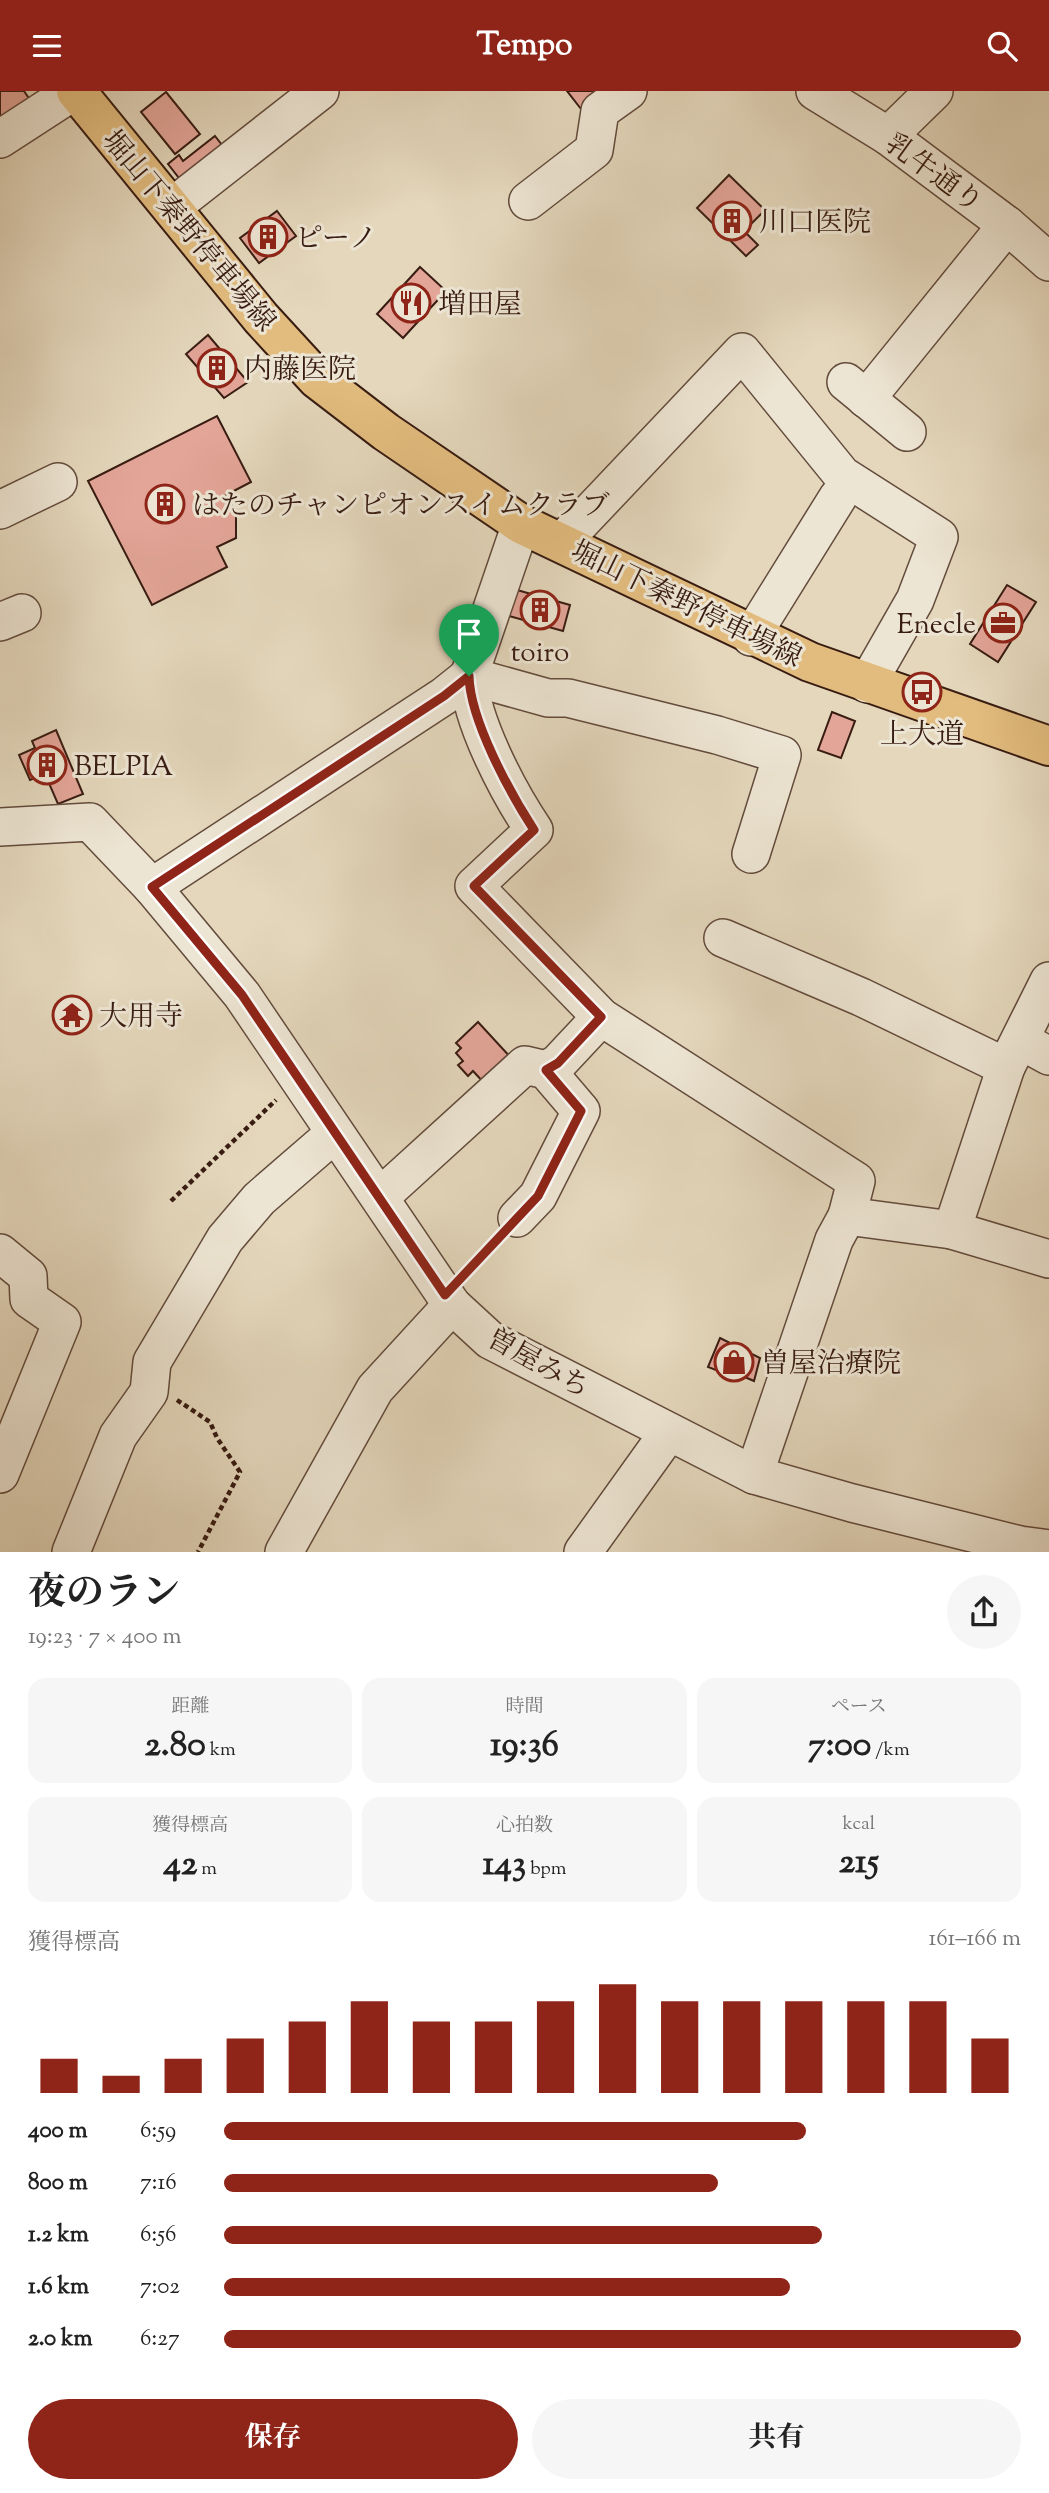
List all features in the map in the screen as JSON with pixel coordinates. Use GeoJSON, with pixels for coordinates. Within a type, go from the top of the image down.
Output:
{"type":"FeatureCollection","features":[{"type":"Feature","properties":{"kind":"main road","name":"堀山下秦野停車場線"},"geometry":{"type":"LineString","coordinates":[[75,91],[261,318],[317,379],[386,432],[521,524],[751,637],[867,684],[1049,746]]}},
{"type":"Feature","properties":{"kind":"street"},"geometry":{"type":"LineString","coordinates":[[0,139],[75,91]]}},
{"type":"Feature","properties":{"kind":"street"},"geometry":{"type":"LineString","coordinates":[[172,207],[320,91]]}},
{"type":"Feature","properties":{"kind":"street"},"geometry":{"type":"LineString","coordinates":[[528,201],[594,150],[600,111],[628,91]]}},
{"type":"Feature","properties":{"kind":"street","name":"乳牛通り"},"geometry":{"type":"LineString","coordinates":[[815,91],[888,136],[1007,225],[1049,262]]}},
{"type":"Feature","properties":{"kind":"street"},"geometry":{"type":"LineString","coordinates":[[888,136],[934,91]]}},
{"type":"Feature","properties":{"kind":"street"},"geometry":{"type":"LineString","coordinates":[[907,432],[856,391],[1007,225]]}},
{"type":"Feature","properties":{"kind":"street"},"geometry":{"type":"LineString","coordinates":[[561,543],[742,352],[842,475],[939,537],[915,600],[867,684]]}},
{"type":"Feature","properties":{"kind":"street"},"geometry":{"type":"LineString","coordinates":[[0,510],[58,482]]}},
{"type":"Feature","properties":{"kind":"street"},"geometry":{"type":"LineString","coordinates":[[751,637],[838,497]]}},
{"type":"Feature","properties":{"kind":"street"},"geometry":{"type":"LineString","coordinates":[[521,524],[469,676],[470,699],[516,803],[534,830],[474,886],[601,1017],[856,1181],[847,1216],[834,1240],[754,1475]]}},
{"type":"Feature","properties":{"kind":"street"},"geometry":{"type":"LineString","coordinates":[[469,676],[548,698],[568,698],[717,735],[782,755],[751,854]]}},
{"type":"Feature","properties":{"kind":"street"},"geometry":{"type":"LineString","coordinates":[[152,887],[444,696],[469,676]]}},
{"type":"Feature","properties":{"kind":"street","name":"曽屋みち"},"geometry":{"type":"LineString","coordinates":[[0,827],[90,822],[152,887],[242,995],[448,1300],[490,1340],[754,1475],[1030,1549]]}},
{"type":"Feature","properties":{"kind":"street"},"geometry":{"type":"LineString","coordinates":[[723,938],[861,997],[1025,1054]]}},
{"type":"Feature","properties":{"kind":"street"},"geometry":{"type":"LineString","coordinates":[[951,1230],[1025,1054],[1049,981]]}},
{"type":"Feature","properties":{"kind":"street"},"geometry":{"type":"LineString","coordinates":[[546,1070],[558,1063],[601,1017]]}},
{"type":"Feature","properties":{"kind":"street"},"geometry":{"type":"LineString","coordinates":[[380,1197],[525,1065],[546,1070],[581,1111],[538,1196],[517,1218]]}},
{"type":"Feature","properties":{"kind":"street"},"geometry":{"type":"LineString","coordinates":[[71,1552],[118,1436],[149,1392],[152,1361],[225,1239],[259,1199],[334,1134]]}},
{"type":"Feature","properties":{"kind":"street"},"geometry":{"type":"LineString","coordinates":[[847,1216],[951,1230],[1049,1259]]}},
{"type":"Feature","properties":{"kind":"street"},"geometry":{"type":"LineString","coordinates":[[0,1253],[28,1276],[29,1299],[62,1322],[0,1474]]}},
{"type":"Feature","properties":{"kind":"street"},"geometry":{"type":"LineString","coordinates":[[284,1552],[375,1389],[448,1300]]}},
{"type":"Feature","properties":{"kind":"street"},"geometry":{"type":"LineString","coordinates":[[583,1552],[669,1432]]}},
{"type":"Feature","properties":{"kind":"path"},"geometry":{"type":"LineString","coordinates":[[171,1201],[300,1078]]}},
{"type":"Feature","properties":{"kind":"path"},"geometry":{"type":"LineString","coordinates":[[448,1300],[517,1218]]}},
{"type":"Feature","properties":{"kind":"path"},"geometry":{"type":"LineString","coordinates":[[150,1382],[210,1422],[217,1438],[240,1472],[198,1552]]}},
{"type":"Feature","properties":{"kind":"building"},"geometry":{"type":"Polygon","coordinates":[[[0,91],[24,91],[32,103],[0,124],[0,91]]]}},
{"type":"Feature","properties":{"kind":"building"},"geometry":{"type":"Polygon","coordinates":[[[567,91],[606,91],[581,109],[567,91]]]}},
{"type":"Feature","properties":{"kind":"building"},"geometry":{"type":"Polygon","coordinates":[[[166,92],[200,134],[175,154],[141,112],[166,92]]]}},
{"type":"Feature","properties":{"kind":"building"},"geometry":{"type":"Polygon","coordinates":[[[215,136],[229,154],[186,187],[168,164],[179,155],[183,161],[215,136]]]}},
{"type":"Feature","properties":{"kind":"building","name":"川口医院"},"geometry":{"type":"Polygon","coordinates":[[[729,175],[765,210],[744,231],[758,245],[746,256],[697,208],[729,175]]]}},
{"type":"Feature","properties":{"kind":"building","name":"ピーノ"},"geometry":{"type":"Polygon","coordinates":[[[277,211],[296,236],[259,263],[240,238],[277,211]]]}},
{"type":"Feature","properties":{"kind":"building","name":"増田屋"},"geometry":{"type":"Polygon","coordinates":[[[420,267],[446,291],[403,338],[377,314],[420,267]]]}},
{"type":"Feature","properties":{"kind":"building","name":"内藤医院"},"geometry":{"type":"Polygon","coordinates":[[[208,335],[248,382],[224,398],[186,354],[208,335]]]}},
{"type":"Feature","properties":{"kind":"building","name":"はたのチャンピオンスイムクラブ"},"geometry":{"type":"Polygon","coordinates":[[[217,416],[251,482],[226,495],[236,513],[236,538],[217,547],[227,567],[152,605],[88,481],[217,416]]]}},
{"type":"Feature","properties":{"kind":"building","name":"Enecle"},"geometry":{"type":"Polygon","coordinates":[[[1007,585],[1036,602],[998,662],[970,644],[1007,585]]]}},
{"type":"Feature","properties":{"kind":"building","name":"toiro"},"geometry":{"type":"Polygon","coordinates":[[[517,590],[570,605],[563,631],[509,616],[517,590]]]}},
{"type":"Feature","properties":{"kind":"building"},"geometry":{"type":"Polygon","coordinates":[[[832,712],[855,721],[841,758],[818,750],[832,712]]]}},
{"type":"Feature","properties":{"kind":"building","name":"BELPIA"},"geometry":{"type":"Polygon","coordinates":[[[56,730],[83,794],[58,804],[45,774],[30,780],[19,755],[35,748],[32,741],[56,730]]]}},
{"type":"Feature","properties":{"kind":"building"},"geometry":{"type":"Polygon","coordinates":[[[478,1022],[513,1060],[486,1085],[473,1071],[468,1076],[458,1065],[463,1061],[456,1053],[461,1048],[456,1043],[478,1022]]]}},
{"type":"Feature","properties":{"kind":"building","name":"曽屋治療院"},"geometry":{"type":"Polygon","coordinates":[[[720,1338],[760,1358],[754,1381],[740,1375],[739,1379],[708,1367],[720,1338]]]}},
{"type":"Feature","properties":{"kind":"place","name":"川口医院"},"geometry":{"type":"Point","coordinates":[732,221]}},
{"type":"Feature","properties":{"kind":"place","name":"ピーノ"},"geometry":{"type":"Point","coordinates":[268,237]}},
{"type":"Feature","properties":{"kind":"place","name":"増田屋"},"geometry":{"type":"Point","coordinates":[411,303]}},
{"type":"Feature","properties":{"kind":"place","name":"内藤医院"},"geometry":{"type":"Point","coordinates":[217,368]}},
{"type":"Feature","properties":{"kind":"place","name":"はたのチャンピオンスイムクラブ"},"geometry":{"type":"Point","coordinates":[165,504]}},
{"type":"Feature","properties":{"kind":"place","name":"toiro"},"geometry":{"type":"Point","coordinates":[540,610]}},
{"type":"Feature","properties":{"kind":"place","name":"Enecle"},"geometry":{"type":"Point","coordinates":[1003,623]}},
{"type":"Feature","properties":{"kind":"place","name":"上大道"},"geometry":{"type":"Point","coordinates":[922,692]}},
{"type":"Feature","properties":{"kind":"place","name":"BELPIA"},"geometry":{"type":"Point","coordinates":[47,765]}},
{"type":"Feature","properties":{"kind":"place","name":"大用寺"},"geometry":{"type":"Point","coordinates":[72,1015]}},
{"type":"Feature","properties":{"kind":"place","name":"曽屋治療院"},"geometry":{"type":"Point","coordinates":[734,1362]}},
{"type":"Feature","properties":{"kind":"route"},"geometry":{"type":"LineString","coordinates":[[469,676],[470,699],[516,803],[534,830],[474,886],[601,1017],[558,1063],[546,1070],[581,1111],[538,1196],[445,1295],[242,995],[152,887],[444,696],[469,676]]}}]}
